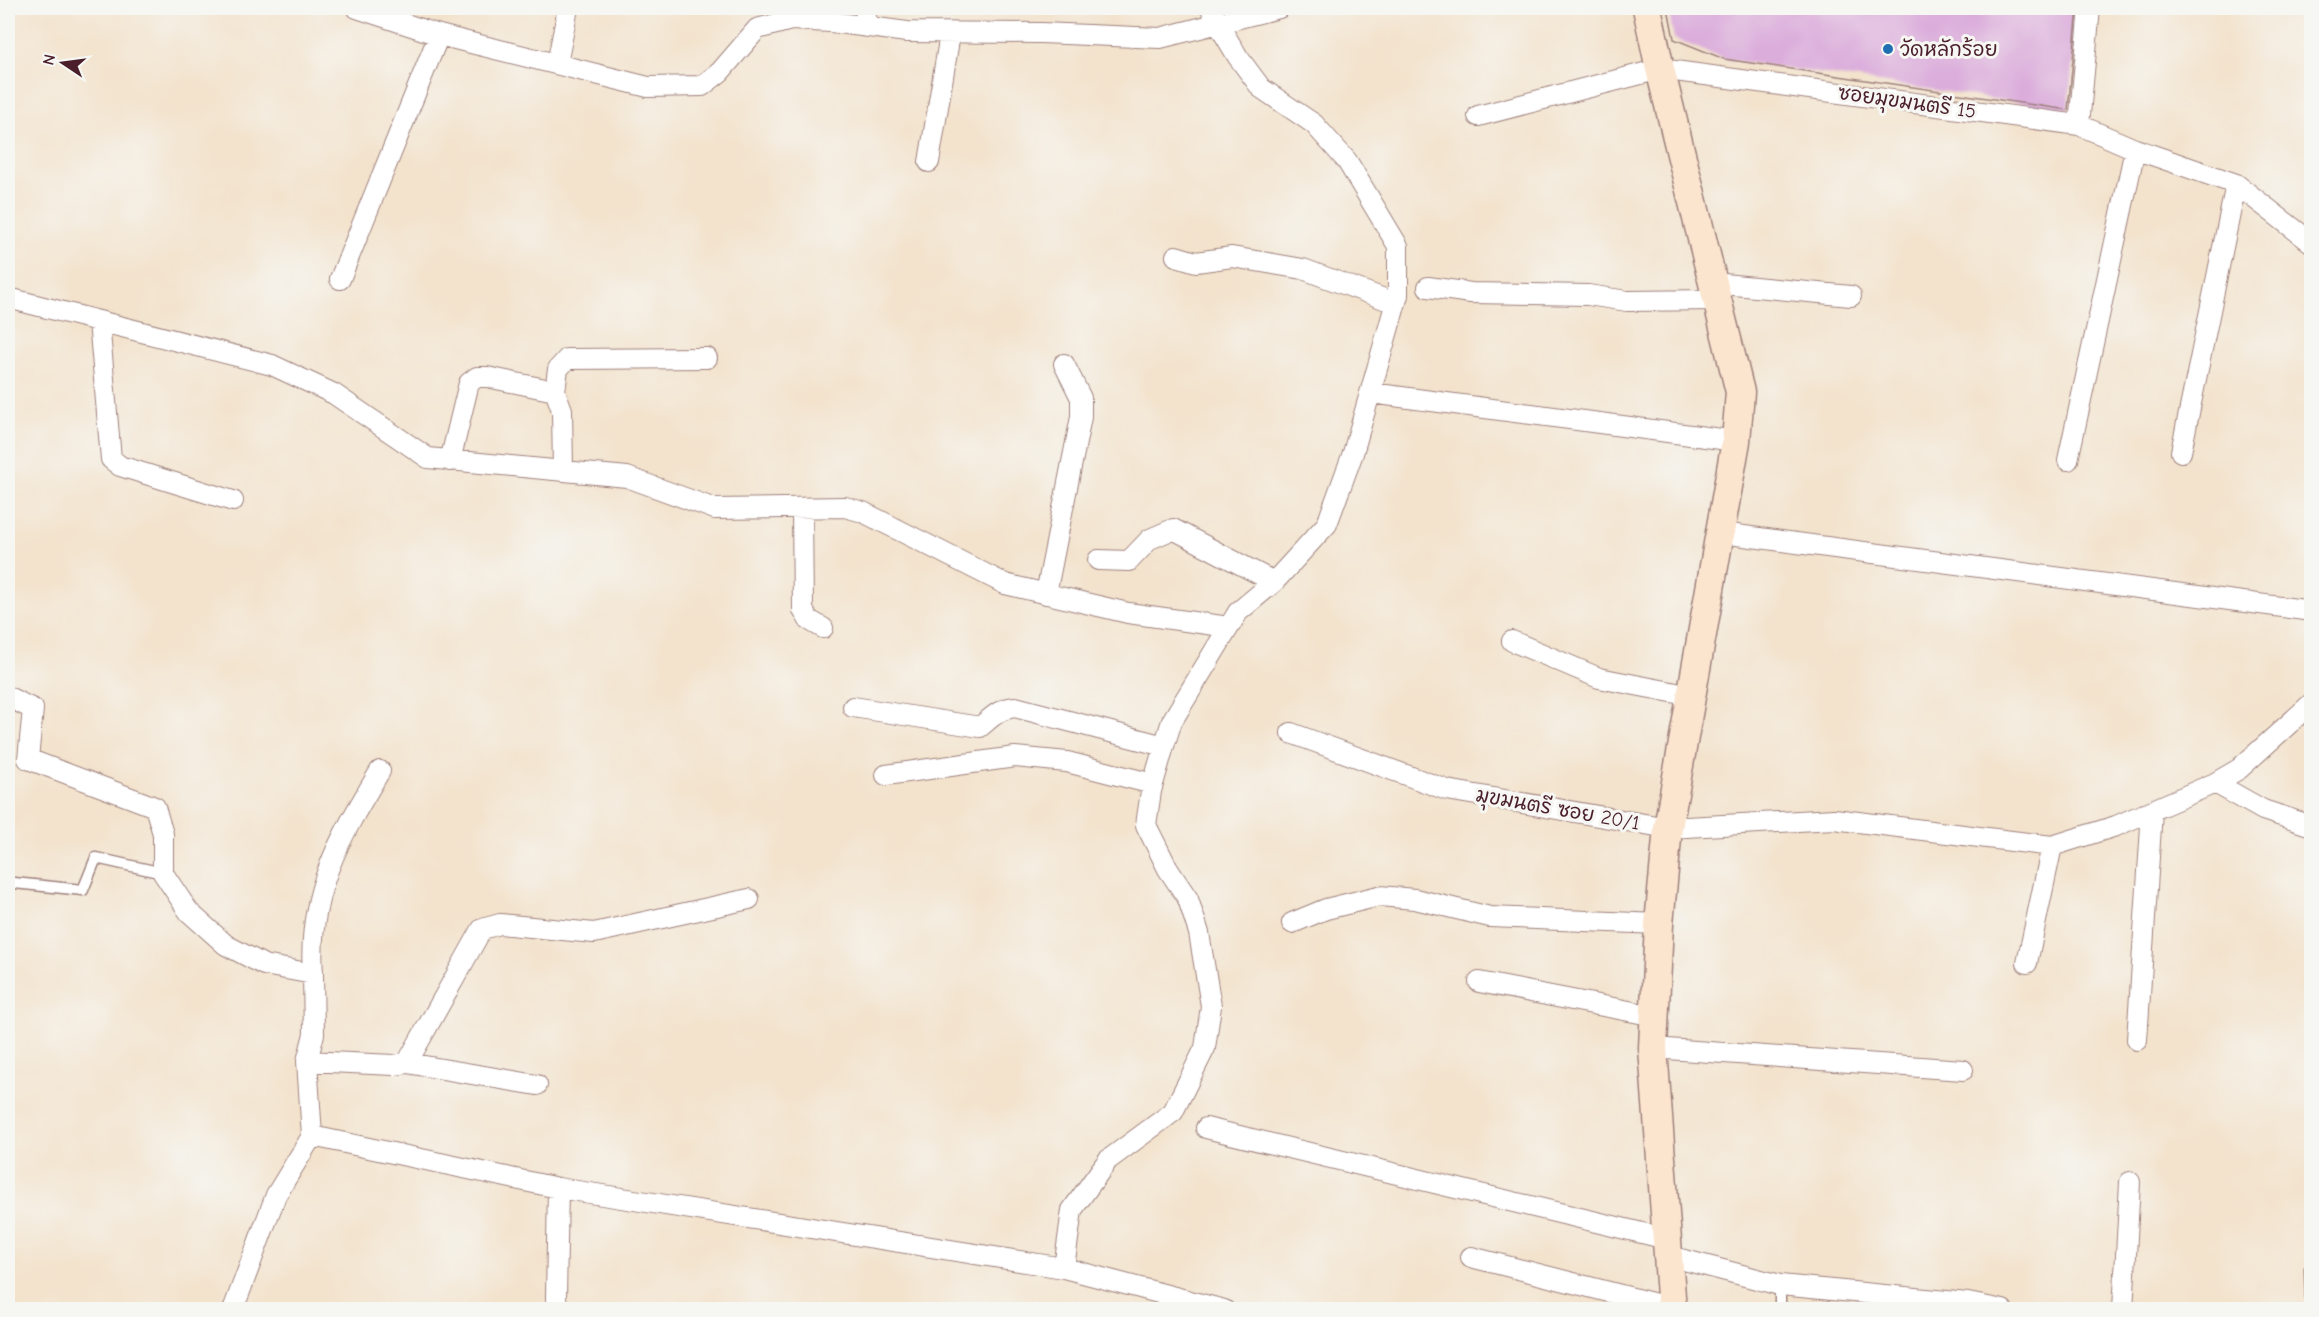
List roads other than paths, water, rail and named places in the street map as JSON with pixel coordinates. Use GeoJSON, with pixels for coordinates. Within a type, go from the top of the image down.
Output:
{"type":"FeatureCollection","features":[{"type":"Feature","properties":{"kind":"street"},"geometry":{"type":"LineString","coordinates":[[357,8],[439,35],[648,87],[702,86],[720,72],[757,29],[791,20],[866,16],[907,32],[1041,33],[1160,38],[1214,15],[1279,8]]}},
{"type":"Feature","properties":{"kind":"street"},"geometry":{"type":"LineString","coordinates":[[557,64],[568,8]]}},
{"type":"Feature","properties":{"kind":"street"},"geometry":{"type":"LineString","coordinates":[[1471,1257],[1672,1309],[1653,1048],[1659,924],[1668,828],[1721,532],[1736,441],[1740,392],[1647,8]]}},
{"type":"Feature","properties":{"kind":"street"},"geometry":{"type":"LineString","coordinates":[[2079,125],[2090,8]]}},
{"type":"Feature","properties":{"kind":"street"},"geometry":{"type":"LineString","coordinates":[[1064,1268],[1072,1210],[1108,1160],[1173,1112],[1205,1048],[1211,1006],[1199,933],[1188,900],[1168,869],[1146,825],[1153,784],[1172,721],[1238,612],[1274,582],[1327,524],[1353,453],[1398,295],[1398,246],[1347,161],[1314,124],[1262,88],[1238,57],[1214,15]]}},
{"type":"Feature","properties":{"kind":"street"},"geometry":{"type":"LineString","coordinates":[[929,162],[950,34]]}},
{"type":"Feature","properties":{"kind":"street"},"geometry":{"type":"LineString","coordinates":[[340,279],[439,35]]}},
{"type":"Feature","properties":{"kind":"street","name":"ซอยมุขมนตรี 15"},"geometry":{"type":"LineString","coordinates":[[1479,116],[1660,69],[2079,125],[2135,149],[2236,184],[2312,243]]}},
{"type":"Feature","properties":{"kind":"street"},"geometry":{"type":"LineString","coordinates":[[2068,460],[2135,149]]}},
{"type":"Feature","properties":{"kind":"street"},"geometry":{"type":"LineString","coordinates":[[2181,452],[2236,184]]}},
{"type":"Feature","properties":{"kind":"street"},"geometry":{"type":"LineString","coordinates":[[1176,256],[1196,262],[1232,257],[1303,269],[1395,303]]}},
{"type":"Feature","properties":{"kind":"street"},"geometry":{"type":"LineString","coordinates":[[1428,287],[1471,293],[1588,295],[1628,301],[1715,292],[1851,296]]}},
{"type":"Feature","properties":{"kind":"street"},"geometry":{"type":"LineString","coordinates":[[8,298],[272,366],[334,394],[428,458],[627,477],[715,509],[845,507],[863,512],[1005,584],[1128,613],[1229,627]]}},
{"type":"Feature","properties":{"kind":"street"},"geometry":{"type":"LineString","coordinates":[[99,321],[111,459],[120,466],[233,501]]}},
{"type":"Feature","properties":{"kind":"street"},"geometry":{"type":"LineString","coordinates":[[563,471],[562,410],[555,391],[558,369],[567,359],[707,358]]}},
{"type":"Feature","properties":{"kind":"street"},"geometry":{"type":"LineString","coordinates":[[1046,594],[1081,417],[1081,398],[1064,364]]}},
{"type":"Feature","properties":{"kind":"street"},"geometry":{"type":"LineString","coordinates":[[450,460],[469,383],[477,377],[487,376],[555,391]]}},
{"type":"Feature","properties":{"kind":"street"},"geometry":{"type":"LineString","coordinates":[[1371,393],[1736,441]]}},
{"type":"Feature","properties":{"kind":"street"},"geometry":{"type":"LineString","coordinates":[[802,508],[803,610],[809,620],[823,628]]}},
{"type":"Feature","properties":{"kind":"street"},"geometry":{"type":"LineString","coordinates":[[1098,560],[1129,561],[1150,539],[1173,529],[1274,582]]}},
{"type":"Feature","properties":{"kind":"street"},"geometry":{"type":"LineString","coordinates":[[1721,532],[2312,611]]}},
{"type":"Feature","properties":{"kind":"street"},"geometry":{"type":"LineString","coordinates":[[1512,641],[1599,678],[1692,696]]}},
{"type":"Feature","properties":{"kind":"street"},"geometry":{"type":"LineString","coordinates":[[8,697],[33,708],[28,759],[155,807],[164,834],[163,873],[189,912],[226,945],[264,965],[313,974]]}},
{"type":"Feature","properties":{"kind":"street"},"geometry":{"type":"LineString","coordinates":[[2027,963],[2052,846],[2116,826],[2216,783],[2239,770],[2312,703]]}},
{"type":"Feature","properties":{"kind":"street"},"geometry":{"type":"LineString","coordinates":[[853,707],[980,727],[1005,708],[1015,707],[1164,746]]}},
{"type":"Feature","properties":{"kind":"street","name":"มุขมนตรี ซอย 20/1"},"geometry":{"type":"LineString","coordinates":[[1291,733],[1448,790],[1668,828],[1834,819],[2052,846]]}},
{"type":"Feature","properties":{"kind":"street"},"geometry":{"type":"LineString","coordinates":[[886,776],[1015,757],[1067,762],[1153,784]]}},
{"type":"Feature","properties":{"kind":"street"},"geometry":{"type":"LineString","coordinates":[[233,1310],[276,1195],[312,1136],[307,1061],[314,1034],[311,946],[315,911],[328,868],[345,830],[380,771]]}},
{"type":"Feature","properties":{"kind":"street"},"geometry":{"type":"LineString","coordinates":[[2216,783],[2263,810],[2312,826]]}},
{"type":"Feature","properties":{"kind":"street"},"geometry":{"type":"LineString","coordinates":[[2137,1040],[2152,811]]}},
{"type":"Feature","properties":{"kind":"street"},"geometry":{"type":"LineString","coordinates":[[1292,923],[1326,909],[1379,896],[1415,899],[1490,917],[1659,924]]}},
{"type":"Feature","properties":{"kind":"street"},"geometry":{"type":"LineString","coordinates":[[406,1063],[482,929],[500,924],[594,933],[749,899]]}},
{"type":"Feature","properties":{"kind":"street"},"geometry":{"type":"LineString","coordinates":[[1479,982],[1655,1016]]}},
{"type":"Feature","properties":{"kind":"street"},"geometry":{"type":"LineString","coordinates":[[1653,1048],[1963,1070]]}},
{"type":"Feature","properties":{"kind":"street"},"geometry":{"type":"LineString","coordinates":[[307,1061],[394,1065],[406,1063],[537,1085]]}},
{"type":"Feature","properties":{"kind":"street"},"geometry":{"type":"LineString","coordinates":[[1206,1128],[1668,1247],[1780,1285],[1867,1301],[1968,1303],[2003,1310]]}},
{"type":"Feature","properties":{"kind":"street"},"geometry":{"type":"LineString","coordinates":[[312,1136],[558,1188],[1064,1268],[1224,1310]]}},
{"type":"Feature","properties":{"kind":"street"},"geometry":{"type":"LineString","coordinates":[[2123,1310],[2130,1182]]}},
{"type":"Feature","properties":{"kind":"street"},"geometry":{"type":"LineString","coordinates":[[558,1188],[556,1298],[558,1310]]}},
{"type":"Feature","properties":{"kind":"lane"},"geometry":{"type":"LineString","coordinates":[[14,883],[83,890],[96,858],[163,873]]}},
{"type":"Feature","properties":{"kind":"lane"},"geometry":{"type":"LineString","coordinates":[[2310,1269],[2311,1310]]}},
{"type":"Feature","properties":{"kind":"lane"},"geometry":{"type":"LineString","coordinates":[[1780,1285],[1780,1310]]}},
{"type":"Feature","properties":{"kind":"place","name":"วัดหลักร้อย"},"geometry":{"type":"Point","coordinates":[1888,49]}}]}
